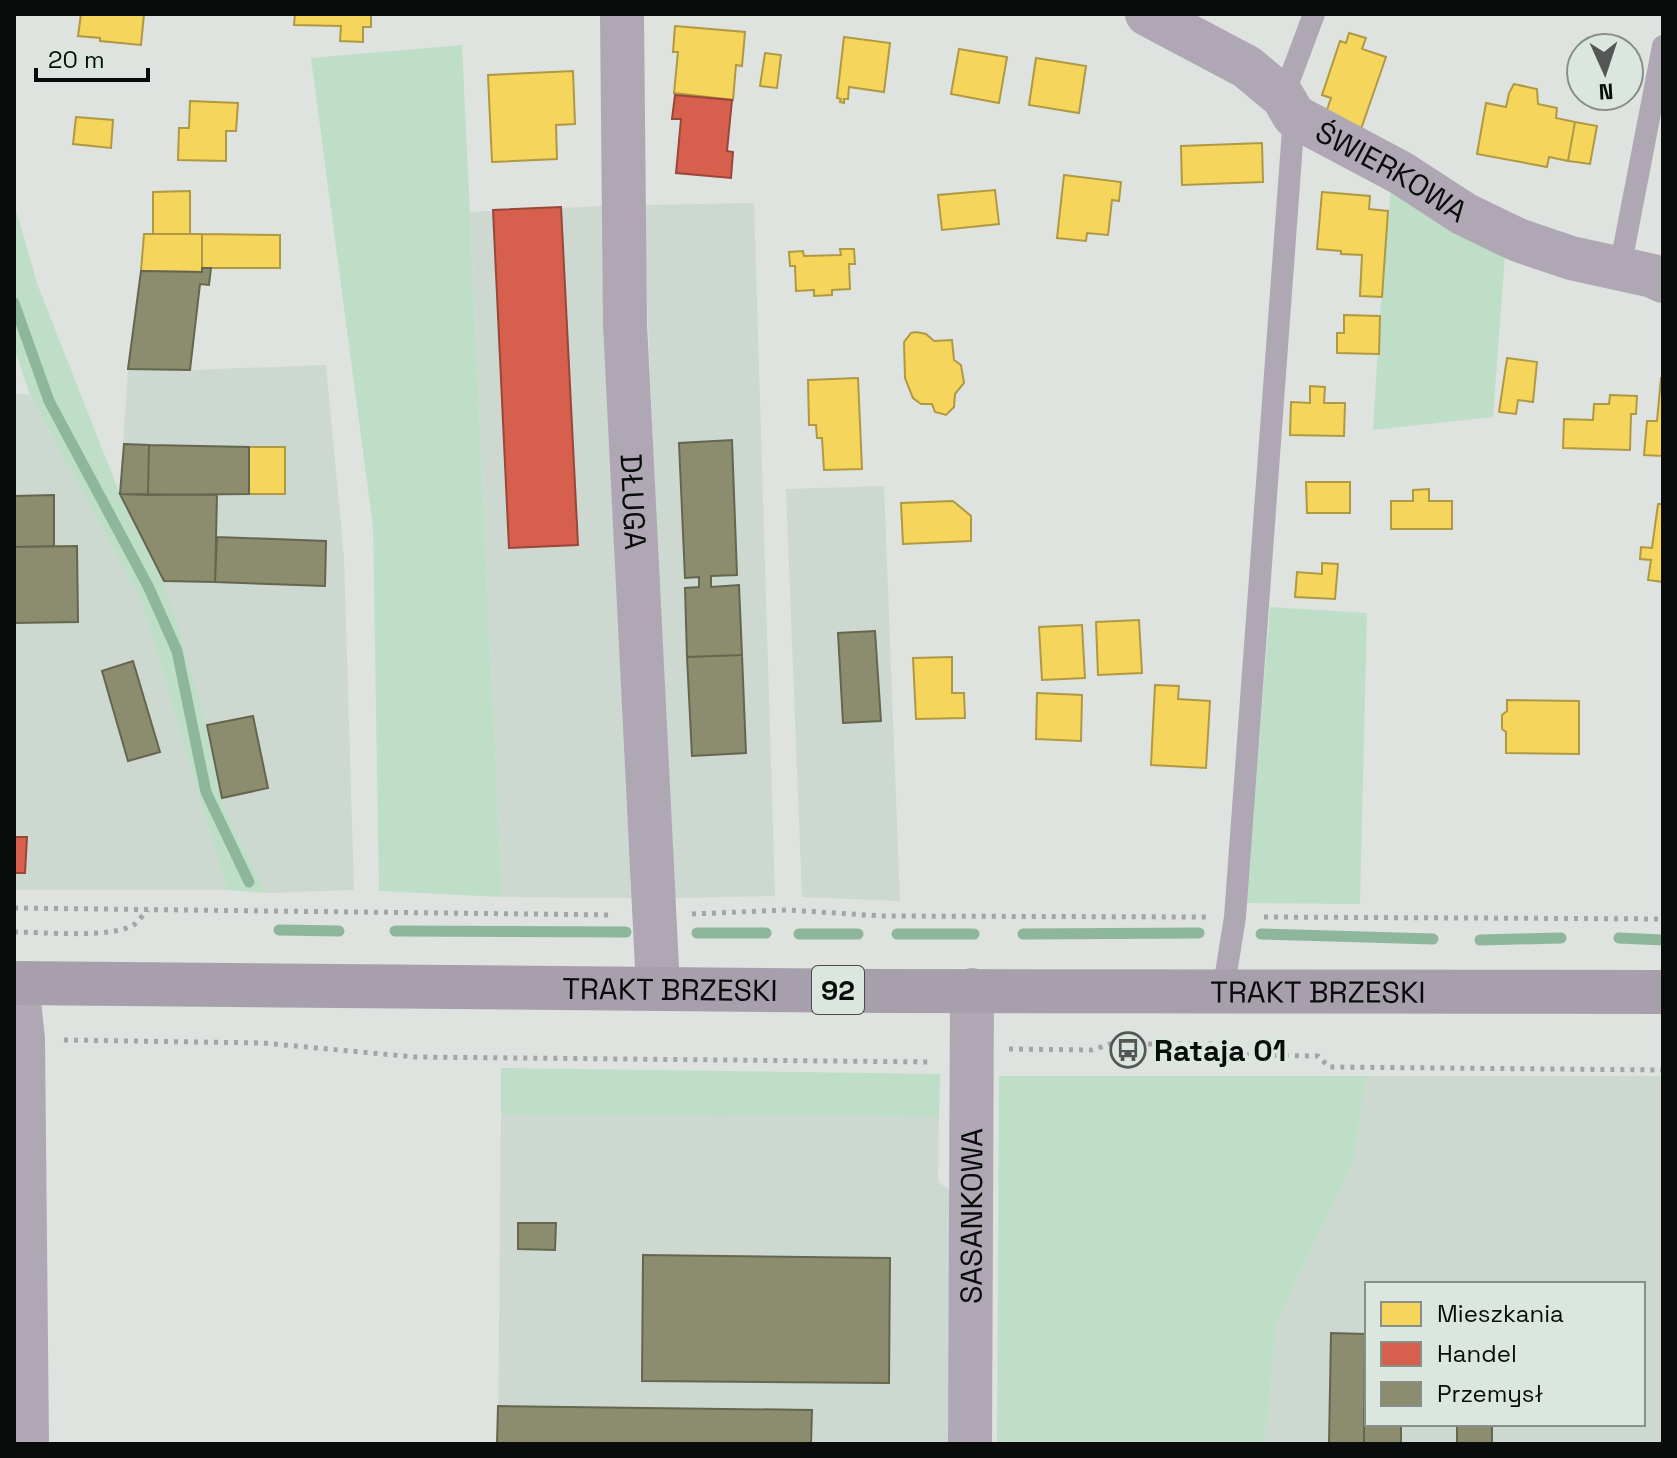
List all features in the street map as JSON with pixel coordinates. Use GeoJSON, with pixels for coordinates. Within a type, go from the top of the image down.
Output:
{"type":"FeatureCollection","features":[{"type":"Feature","properties":{"kind":"main road","name":"TRAKT BRZESKI"},"geometry":{"type":"LineString","coordinates":[[15,983],[1223,992],[1663,992]]}},
{"type":"Feature","properties":{"kind":"street","name":"DŁUGA"},"geometry":{"type":"LineString","coordinates":[[622,14],[625,324],[658,988]]}},
{"type":"Feature","properties":{"kind":"street","name":"ŚWIERKOWA"},"geometry":{"type":"LineString","coordinates":[[1147,14],[1247,67],[1289,106],[1464,214],[1518,240],[1571,258],[1653,276],[1663,281]]}},
{"type":"Feature","properties":{"kind":"street"},"geometry":{"type":"LineString","coordinates":[[15,983],[23,1039],[27,1444]]}},
{"type":"Feature","properties":{"kind":"street","name":"SASANKOWA"},"geometry":{"type":"LineString","coordinates":[[970,1444],[972,990]]}},
{"type":"Feature","properties":{"kind":"lane"},"geometry":{"type":"LineString","coordinates":[[1223,992],[1235,917],[1289,106],[1314,14]]}},
{"type":"Feature","properties":{"kind":"lane"},"geometry":{"type":"LineString","coordinates":[[1620,268],[1663,46]]}},
{"type":"Feature","properties":{"kind":"path"},"geometry":{"type":"LineString","coordinates":[[14,908],[655,916],[786,910],[882,916],[1663,919]]}},
{"type":"Feature","properties":{"kind":"path"},"geometry":{"type":"LineString","coordinates":[[14,932],[101,933],[135,924],[149,909]]}},
{"type":"Feature","properties":{"kind":"path"},"geometry":{"type":"LineString","coordinates":[[23,1039],[263,1043],[415,1057],[944,1062],[991,1049],[1092,1050],[1110,1044],[1227,1044],[1245,1055],[1318,1056],[1329,1067],[1663,1070]]}},
{"type":"Feature","properties":{"kind":"shaded area"},"geometry":{"type":"Polygon","coordinates":[[[754,203],[775,896],[672,898],[643,205],[754,203]]]}},
{"type":"Feature","properties":{"kind":"shaded area"},"geometry":{"type":"Polygon","coordinates":[[[605,206],[633,898],[502,897],[470,212],[605,206]]]}},
{"type":"Feature","properties":{"kind":"shaded area"},"geometry":{"type":"Polygon","coordinates":[[[326,365],[344,557],[354,890],[266,893],[223,805],[202,709],[120,494],[128,369],[326,365]]]}},
{"type":"Feature","properties":{"kind":"shaded area"},"geometry":{"type":"Polygon","coordinates":[[[14,393],[30,395],[142,603],[227,890],[14,890],[14,393]]]}},
{"type":"Feature","properties":{"kind":"shaded area"},"geometry":{"type":"Polygon","coordinates":[[[884,486],[900,901],[802,897],[786,489],[884,486]]]}},
{"type":"Feature","properties":{"kind":"shaded area"},"geometry":{"type":"Polygon","coordinates":[[[1366,1076],[1663,1076],[1663,1444],[1265,1444],[1277,1321],[1354,1161],[1366,1076]]]}},
{"type":"Feature","properties":{"kind":"shaded area"},"geometry":{"type":"Polygon","coordinates":[[[501,1115],[939,1117],[938,1182],[958,1195],[959,1444],[498,1444],[501,1115]]]}},
{"type":"Feature","properties":{"kind":"green space"},"geometry":{"type":"Polygon","coordinates":[[[462,45],[502,897],[379,891],[373,527],[311,58],[462,45]]]}},
{"type":"Feature","properties":{"kind":"green space"},"geometry":{"type":"Polygon","coordinates":[[[1391,186],[1505,255],[1493,417],[1373,430],[1391,186]]]}},
{"type":"Feature","properties":{"kind":"green space"},"geometry":{"type":"Polygon","coordinates":[[[14,203],[38,286],[120,494],[164,581],[202,709],[223,805],[266,893],[227,890],[142,603],[30,395],[14,348],[14,203]]]}},
{"type":"Feature","properties":{"kind":"green space"},"geometry":{"type":"Polygon","coordinates":[[[1270,607],[1367,613],[1360,904],[1246,903],[1270,607]]]}},
{"type":"Feature","properties":{"kind":"green space"},"geometry":{"type":"Polygon","coordinates":[[[501,1068],[940,1074],[939,1117],[501,1115],[501,1068]]]}},
{"type":"Feature","properties":{"kind":"green space"},"geometry":{"type":"Polygon","coordinates":[[[999,1076],[1366,1076],[1354,1161],[1277,1321],[1265,1444],[997,1444],[999,1076]]]}},
{"type":"Feature","properties":{"kind":"building: Mieszkania"},"geometry":{"type":"Polygon","coordinates":[[[81,14],[144,14],[141,45],[78,36],[81,14]]]}},
{"type":"Feature","properties":{"kind":"building: Mieszkania"},"geometry":{"type":"Polygon","coordinates":[[[295,14],[371,14],[371,27],[363,27],[363,42],[340,41],[341,26],[294,25],[295,14]]]}},
{"type":"Feature","properties":{"kind":"building: Mieszkania"},"geometry":{"type":"Polygon","coordinates":[[[675,26],[745,32],[742,66],[736,65],[733,100],[674,93],[678,52],[673,52],[675,26]]]}},
{"type":"Feature","properties":{"kind":"building: Mieszkania"},"geometry":{"type":"Polygon","coordinates":[[[1349,33],[1366,38],[1362,49],[1386,57],[1360,132],[1325,116],[1331,98],[1322,95],[1340,41],[1346,43],[1349,33]]]}},
{"type":"Feature","properties":{"kind":"building: Mieszkania"},"geometry":{"type":"Polygon","coordinates":[[[844,37],[890,43],[884,92],[849,87],[848,99],[844,99],[844,103],[837,98],[844,37]]]}},
{"type":"Feature","properties":{"kind":"building: Mieszkania"},"geometry":{"type":"Polygon","coordinates":[[[959,49],[1007,57],[999,103],[951,94],[959,49]]]}},
{"type":"Feature","properties":{"kind":"building: Mieszkania"},"geometry":{"type":"Polygon","coordinates":[[[765,53],[781,55],[777,88],[760,86],[765,53]]]}},
{"type":"Feature","properties":{"kind":"building: Mieszkania"},"geometry":{"type":"Polygon","coordinates":[[[1036,58],[1086,66],[1079,113],[1029,105],[1036,58]]]}},
{"type":"Feature","properties":{"kind":"building: Mieszkania"},"geometry":{"type":"Polygon","coordinates":[[[573,71],[575,124],[556,125],[557,159],[492,162],[488,75],[573,71]]]}},
{"type":"Feature","properties":{"kind":"building: Mieszkania"},"geometry":{"type":"Polygon","coordinates":[[[1514,84],[1537,89],[1538,104],[1557,108],[1556,118],[1575,122],[1568,161],[1549,157],[1547,167],[1477,154],[1486,103],[1506,107],[1514,84]]]}},
{"type":"Feature","properties":{"kind":"building: Mieszkania"},"geometry":{"type":"Polygon","coordinates":[[[190,101],[238,103],[236,131],[226,131],[226,161],[178,160],[179,128],[189,128],[190,101]]]}},
{"type":"Feature","properties":{"kind":"building: Mieszkania"},"geometry":{"type":"Polygon","coordinates":[[[76,117],[113,120],[111,148],[73,144],[76,117]]]}},
{"type":"Feature","properties":{"kind":"building: Mieszkania"},"geometry":{"type":"Polygon","coordinates":[[[1575,122],[1597,126],[1590,164],[1568,161],[1575,122]]]}},
{"type":"Feature","properties":{"kind":"building: Mieszkania"},"geometry":{"type":"Polygon","coordinates":[[[1262,143],[1263,182],[1182,185],[1181,146],[1262,143]]]}},
{"type":"Feature","properties":{"kind":"building: Mieszkania"},"geometry":{"type":"Polygon","coordinates":[[[1064,175],[1121,182],[1119,201],[1112,200],[1108,235],[1087,233],[1086,241],[1057,238],[1064,175]]]}},
{"type":"Feature","properties":{"kind":"building: Mieszkania"},"geometry":{"type":"Polygon","coordinates":[[[995,190],[999,224],[942,230],[938,195],[995,190]]]}},
{"type":"Feature","properties":{"kind":"building: Mieszkania"},"geometry":{"type":"Polygon","coordinates":[[[190,191],[190,234],[153,234],[153,192],[190,191]]]}},
{"type":"Feature","properties":{"kind":"building: Mieszkania"},"geometry":{"type":"Polygon","coordinates":[[[1322,192],[1370,196],[1369,209],[1388,211],[1382,297],[1360,296],[1362,255],[1317,249],[1322,192]]]}},
{"type":"Feature","properties":{"kind":"building: Mieszkania"},"geometry":{"type":"Polygon","coordinates":[[[144,234],[202,234],[202,272],[141,271],[144,234]]]}},
{"type":"Feature","properties":{"kind":"building: Mieszkania"},"geometry":{"type":"Polygon","coordinates":[[[202,234],[280,235],[280,268],[202,268],[202,234]]]}},
{"type":"Feature","properties":{"kind":"building: Mieszkania"},"geometry":{"type":"Polygon","coordinates":[[[840,249],[854,249],[855,264],[849,264],[850,289],[832,290],[832,295],[814,296],[814,290],[796,291],[795,266],[790,266],[789,252],[803,251],[804,256],[841,255],[840,249]]]}},
{"type":"Feature","properties":{"kind":"building: Mieszkania"},"geometry":{"type":"Polygon","coordinates":[[[1344,315],[1380,316],[1379,354],[1337,353],[1337,333],[1344,333],[1344,315]]]}},
{"type":"Feature","properties":{"kind":"building: Mieszkania"},"geometry":{"type":"Polygon","coordinates":[[[911,333],[926,334],[934,341],[952,340],[954,360],[961,365],[964,383],[955,394],[954,407],[946,415],[935,412],[932,404],[921,404],[913,398],[905,378],[904,342],[911,333]]]}},
{"type":"Feature","properties":{"kind":"building: Mieszkania"},"geometry":{"type":"Polygon","coordinates":[[[1507,358],[1537,362],[1533,402],[1518,400],[1516,414],[1499,412],[1507,358]]]}},
{"type":"Feature","properties":{"kind":"building: Mieszkania"},"geometry":{"type":"Polygon","coordinates":[[[858,378],[862,469],[824,470],[822,438],[817,438],[816,425],[809,425],[808,380],[858,378]]]}},
{"type":"Feature","properties":{"kind":"building: Mieszkania"},"geometry":{"type":"Polygon","coordinates":[[[1661,378],[1663,456],[1644,455],[1647,421],[1657,421],[1661,378]]]}},
{"type":"Feature","properties":{"kind":"building: Mieszkania"},"geometry":{"type":"Polygon","coordinates":[[[1310,386],[1325,387],[1324,403],[1345,403],[1344,436],[1290,435],[1291,402],[1310,403],[1310,386]]]}},
{"type":"Feature","properties":{"kind":"building: Mieszkania"},"geometry":{"type":"Polygon","coordinates":[[[1610,395],[1637,396],[1636,414],[1631,414],[1630,450],[1563,448],[1564,419],[1593,420],[1594,404],[1609,404],[1610,395]]]}},
{"type":"Feature","properties":{"kind":"building: Mieszkania"},"geometry":{"type":"Polygon","coordinates":[[[249,447],[285,447],[285,494],[249,494],[249,447]]]}},
{"type":"Feature","properties":{"kind":"building: Mieszkania"},"geometry":{"type":"Polygon","coordinates":[[[1306,482],[1350,482],[1350,513],[1307,513],[1306,482]]]}},
{"type":"Feature","properties":{"kind":"building: Mieszkania"},"geometry":{"type":"Polygon","coordinates":[[[1429,489],[1429,501],[1452,501],[1452,529],[1391,529],[1391,501],[1413,501],[1413,490],[1429,489]]]}},
{"type":"Feature","properties":{"kind":"building: Mieszkania"},"geometry":{"type":"Polygon","coordinates":[[[953,501],[971,516],[971,541],[903,544],[901,503],[953,501]]]}},
{"type":"Feature","properties":{"kind":"building: Mieszkania"},"geometry":{"type":"Polygon","coordinates":[[[1658,504],[1663,504],[1663,582],[1648,580],[1651,560],[1640,559],[1641,547],[1652,548],[1658,504]]]}},
{"type":"Feature","properties":{"kind":"building: Mieszkania"},"geometry":{"type":"Polygon","coordinates":[[[1322,563],[1338,564],[1335,599],[1295,597],[1297,572],[1322,574],[1322,563]]]}},
{"type":"Feature","properties":{"kind":"building: Mieszkania"},"geometry":{"type":"Polygon","coordinates":[[[1139,620],[1142,673],[1098,675],[1096,622],[1139,620]]]}},
{"type":"Feature","properties":{"kind":"building: Mieszkania"},"geometry":{"type":"Polygon","coordinates":[[[1082,625],[1085,678],[1042,680],[1039,627],[1082,625]]]}},
{"type":"Feature","properties":{"kind":"building: Mieszkania"},"geometry":{"type":"Polygon","coordinates":[[[952,657],[952,693],[964,693],[965,718],[916,719],[913,658],[952,657]]]}},
{"type":"Feature","properties":{"kind":"building: Mieszkania"},"geometry":{"type":"Polygon","coordinates":[[[1155,685],[1179,686],[1178,699],[1210,701],[1206,768],[1151,765],[1155,685]]]}},
{"type":"Feature","properties":{"kind":"building: Mieszkania"},"geometry":{"type":"Polygon","coordinates":[[[1037,693],[1082,695],[1081,741],[1036,739],[1037,693]]]}},
{"type":"Feature","properties":{"kind":"building: Mieszkania"},"geometry":{"type":"Polygon","coordinates":[[[1507,700],[1579,701],[1579,754],[1506,753],[1502,715],[1507,711],[1507,700]]]}},
{"type":"Feature","properties":{"kind":"building: Handel"},"geometry":{"type":"Polygon","coordinates":[[[675,95],[732,100],[727,151],[733,152],[731,178],[676,173],[681,119],[672,119],[675,95]]]}},
{"type":"Feature","properties":{"kind":"building: Handel"},"geometry":{"type":"Polygon","coordinates":[[[561,207],[578,545],[509,548],[493,210],[561,207]]]}},
{"type":"Feature","properties":{"kind":"building: Handel"},"geometry":{"type":"Polygon","coordinates":[[[14,837],[27,837],[25,873],[14,873],[14,837]]]}},
{"type":"Feature","properties":{"kind":"building: Przemysł"},"geometry":{"type":"Polygon","coordinates":[[[202,268],[211,268],[209,285],[200,284],[190,370],[128,369],[141,271],[202,272],[202,268]]]}},
{"type":"Feature","properties":{"kind":"building: Przemysł"},"geometry":{"type":"Polygon","coordinates":[[[732,440],[737,575],[711,576],[711,587],[739,585],[742,655],[687,657],[685,588],[699,587],[699,577],[685,578],[679,443],[732,440]]]}},
{"type":"Feature","properties":{"kind":"building: Przemysł"},"geometry":{"type":"Polygon","coordinates":[[[124,444],[149,445],[148,495],[120,494],[124,444]]]}},
{"type":"Feature","properties":{"kind":"building: Przemysł"},"geometry":{"type":"Polygon","coordinates":[[[149,445],[249,447],[249,494],[148,495],[149,445]]]}},
{"type":"Feature","properties":{"kind":"building: Przemysł"},"geometry":{"type":"Polygon","coordinates":[[[120,494],[217,495],[215,582],[164,581],[120,494]]]}},
{"type":"Feature","properties":{"kind":"building: Przemysł"},"geometry":{"type":"Polygon","coordinates":[[[54,495],[54,546],[14,547],[14,496],[54,495]]]}},
{"type":"Feature","properties":{"kind":"building: Przemysł"},"geometry":{"type":"Polygon","coordinates":[[[217,537],[326,541],[325,586],[215,582],[217,537]]]}},
{"type":"Feature","properties":{"kind":"building: Przemysł"},"geometry":{"type":"Polygon","coordinates":[[[77,546],[78,622],[14,623],[14,547],[77,546]]]}},
{"type":"Feature","properties":{"kind":"building: Przemysł"},"geometry":{"type":"Polygon","coordinates":[[[875,631],[881,721],[843,723],[838,633],[875,631]]]}},
{"type":"Feature","properties":{"kind":"building: Przemysł"},"geometry":{"type":"Polygon","coordinates":[[[742,655],[746,753],[692,756],[687,657],[742,655]]]}},
{"type":"Feature","properties":{"kind":"building: Przemysł"},"geometry":{"type":"Polygon","coordinates":[[[133,661],[160,752],[128,761],[102,671],[133,661]]]}},
{"type":"Feature","properties":{"kind":"building: Przemysł"},"geometry":{"type":"Polygon","coordinates":[[[253,716],[268,788],[222,798],[207,725],[253,716]]]}},
{"type":"Feature","properties":{"kind":"building: Przemysł"},"geometry":{"type":"Polygon","coordinates":[[[518,1223],[556,1223],[555,1250],[518,1249],[518,1223]]]}},
{"type":"Feature","properties":{"kind":"building: Przemysł"},"geometry":{"type":"Polygon","coordinates":[[[643,1255],[890,1258],[889,1383],[642,1381],[643,1255]]]}},
{"type":"Feature","properties":{"kind":"building: Przemysł"},"geometry":{"type":"Polygon","coordinates":[[[1331,1333],[1365,1334],[1364,1444],[1329,1444],[1331,1333]]]}},
{"type":"Feature","properties":{"kind":"building: Przemysł"},"geometry":{"type":"Polygon","coordinates":[[[1365,1334],[1365,1426],[1401,1426],[1401,1444],[1364,1444],[1365,1334]]]}},
{"type":"Feature","properties":{"kind":"building: Przemysł"},"geometry":{"type":"Polygon","coordinates":[[[498,1406],[812,1410],[811,1444],[497,1444],[498,1406]]]}},
{"type":"Feature","properties":{"kind":"building: Przemysł"},"geometry":{"type":"Polygon","coordinates":[[[1457,1426],[1492,1426],[1492,1444],[1457,1444],[1457,1426]]]}},
{"type":"Feature","properties":{"kind":"waterway"},"geometry":{"type":"LineString","coordinates":[[14,303],[49,401],[148,586],[177,651],[206,792],[249,882]]}},
{"type":"Feature","properties":{"kind":"waterway"},"geometry":{"type":"LineString","coordinates":[[279,930],[339,931]]}},
{"type":"Feature","properties":{"kind":"waterway"},"geometry":{"type":"LineString","coordinates":[[395,931],[626,932]]}},
{"type":"Feature","properties":{"kind":"waterway"},"geometry":{"type":"LineString","coordinates":[[697,933],[766,933]]}},
{"type":"Feature","properties":{"kind":"waterway"},"geometry":{"type":"LineString","coordinates":[[1023,934],[1199,933]]}},
{"type":"Feature","properties":{"kind":"waterway"},"geometry":{"type":"LineString","coordinates":[[799,934],[858,934]]}},
{"type":"Feature","properties":{"kind":"waterway"},"geometry":{"type":"LineString","coordinates":[[897,934],[974,934]]}},
{"type":"Feature","properties":{"kind":"waterway"},"geometry":{"type":"LineString","coordinates":[[1261,934],[1433,939]]}},
{"type":"Feature","properties":{"kind":"waterway"},"geometry":{"type":"LineString","coordinates":[[1480,940],[1561,938]]}},
{"type":"Feature","properties":{"kind":"waterway"},"geometry":{"type":"LineString","coordinates":[[1619,938],[1663,940]]}},
{"type":"Feature","properties":{"kind":"place","name":"Rataja 01"},"geometry":{"type":"Point","coordinates":[1128,1050]}}]}
